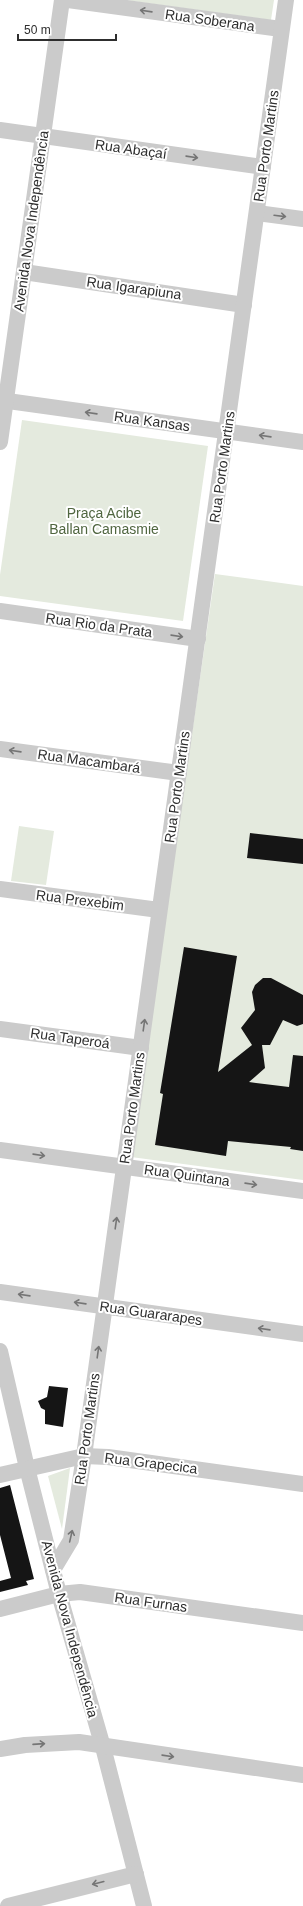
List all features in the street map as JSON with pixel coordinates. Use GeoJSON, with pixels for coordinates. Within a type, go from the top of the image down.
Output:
{"type":"FeatureCollection","features":[{"type":"Feature","properties":{"kind":"street","name":"Avenida Nova Independência"},"geometry":{"type":"LineString","coordinates":[[0,442],[3,400],[24,272],[62,0]]}},
{"type":"Feature","properties":{"kind":"street","name":"Rua Soberana"},"geometry":{"type":"LineString","coordinates":[[68,0],[281,29]]}},
{"type":"Feature","properties":{"kind":"street","name":"Rua Porto Martins"},"geometry":{"type":"LineString","coordinates":[[53,1570],[71,1540],[84,1456],[286,0]]}},
{"type":"Feature","properties":{"kind":"street","name":"Rua Abaçaí"},"geometry":{"type":"LineString","coordinates":[[0,130],[263,168]]}},
{"type":"Feature","properties":{"kind":"street"},"geometry":{"type":"LineString","coordinates":[[257,213],[303,219]]}},
{"type":"Feature","properties":{"kind":"street","name":"Rua Igarapiuna"},"geometry":{"type":"LineString","coordinates":[[24,272],[244,305]]}},
{"type":"Feature","properties":{"kind":"street","name":"Rua Kansas"},"geometry":{"type":"LineString","coordinates":[[3,400],[303,442]]}},
{"type":"Feature","properties":{"kind":"street","name":"Rua Rio da Prata"},"geometry":{"type":"LineString","coordinates":[[0,611],[198,639]]}},
{"type":"Feature","properties":{"kind":"street","name":"Rua Macambará"},"geometry":{"type":"LineString","coordinates":[[0,749],[178,773]]}},
{"type":"Feature","properties":{"kind":"street","name":"Rua Prexebim"},"geometry":{"type":"LineString","coordinates":[[0,889],[159,910]]}},
{"type":"Feature","properties":{"kind":"street","name":"Rua Taperoá"},"geometry":{"type":"LineString","coordinates":[[0,1029],[141,1048]]}},
{"type":"Feature","properties":{"kind":"street","name":"Rua Quintana"},"geometry":{"type":"LineString","coordinates":[[0,1150],[303,1191]]}},
{"type":"Feature","properties":{"kind":"street","name":"Rua Guararapes"},"geometry":{"type":"LineString","coordinates":[[0,1292],[303,1334]]}},
{"type":"Feature","properties":{"kind":"street","name":"Avenida Nova Independência"},"geometry":{"type":"LineString","coordinates":[[0,1351],[27,1468],[59,1594],[103,1746],[144,1906]]}},
{"type":"Feature","properties":{"kind":"street","name":"Rua Grapecica"},"geometry":{"type":"LineString","coordinates":[[0,1475],[84,1456],[108,1457],[303,1484]]}},
{"type":"Feature","properties":{"kind":"street","name":"Rua Furnas"},"geometry":{"type":"LineString","coordinates":[[0,1609],[59,1594],[80,1592],[303,1623]]}},
{"type":"Feature","properties":{"kind":"street"},"geometry":{"type":"LineString","coordinates":[[0,1749],[24,1745],[73,1742],[303,1775]]}},
{"type":"Feature","properties":{"kind":"street"},"geometry":{"type":"LineString","coordinates":[[8,1906],[136,1874]]}},
{"type":"Feature","properties":{"kind":"green space"},"geometry":{"type":"Polygon","coordinates":[[[125,0],[274,0],[271,20],[125,0]]]}},
{"type":"Feature","properties":{"kind":"green space","name":"Praça Acibe Ballan Camasmie"},"geometry":{"type":"Polygon","coordinates":[[[22,420],[208,446],[183,621],[0,596],[0,575],[22,420]]]}},
{"type":"Feature","properties":{"kind":"green space"},"geometry":{"type":"Polygon","coordinates":[[[215,574],[303,586],[303,1180],[131,1157],[215,574]]]}},
{"type":"Feature","properties":{"kind":"green space"},"geometry":{"type":"Polygon","coordinates":[[[19,826],[54,831],[46,885],[11,881],[19,826]]]}},
{"type":"Feature","properties":{"kind":"green space"},"geometry":{"type":"Polygon","coordinates":[[[70,1468],[62,1529],[48,1476],[70,1468]]]}},
{"type":"Feature","properties":{"kind":"building"},"geometry":{"type":"Polygon","coordinates":[[[250,833],[303,839],[303,864],[247,858],[250,833]]]}},
{"type":"Feature","properties":{"kind":"building"},"geometry":{"type":"Polygon","coordinates":[[[184,947],[237,956],[218,1072],[252,1045],[241,1028],[255,1010],[252,992],[255,985],[263,978],[271,978],[303,995],[303,1024],[297,1026],[283,1020],[270,1045],[262,1045],[265,1068],[249,1082],[289,1087],[293,1055],[303,1056],[303,1151],[290,1149],[291,1147],[228,1141],[226,1156],[155,1145],[163,1094],[160,1093],[184,947]]]}},
{"type":"Feature","properties":{"kind":"building"},"geometry":{"type":"Polygon","coordinates":[[[49,1386],[68,1388],[63,1427],[45,1424],[45,1410],[41,1408],[38,1401],[47,1397],[49,1386]]]}},
{"type":"Feature","properties":{"kind":"building"},"geometry":{"type":"Polygon","coordinates":[[[10,1485],[34,1579],[26,1581],[28,1585],[0,1592],[0,1581],[11,1578],[0,1535],[0,1488],[10,1485]]]}}]}
